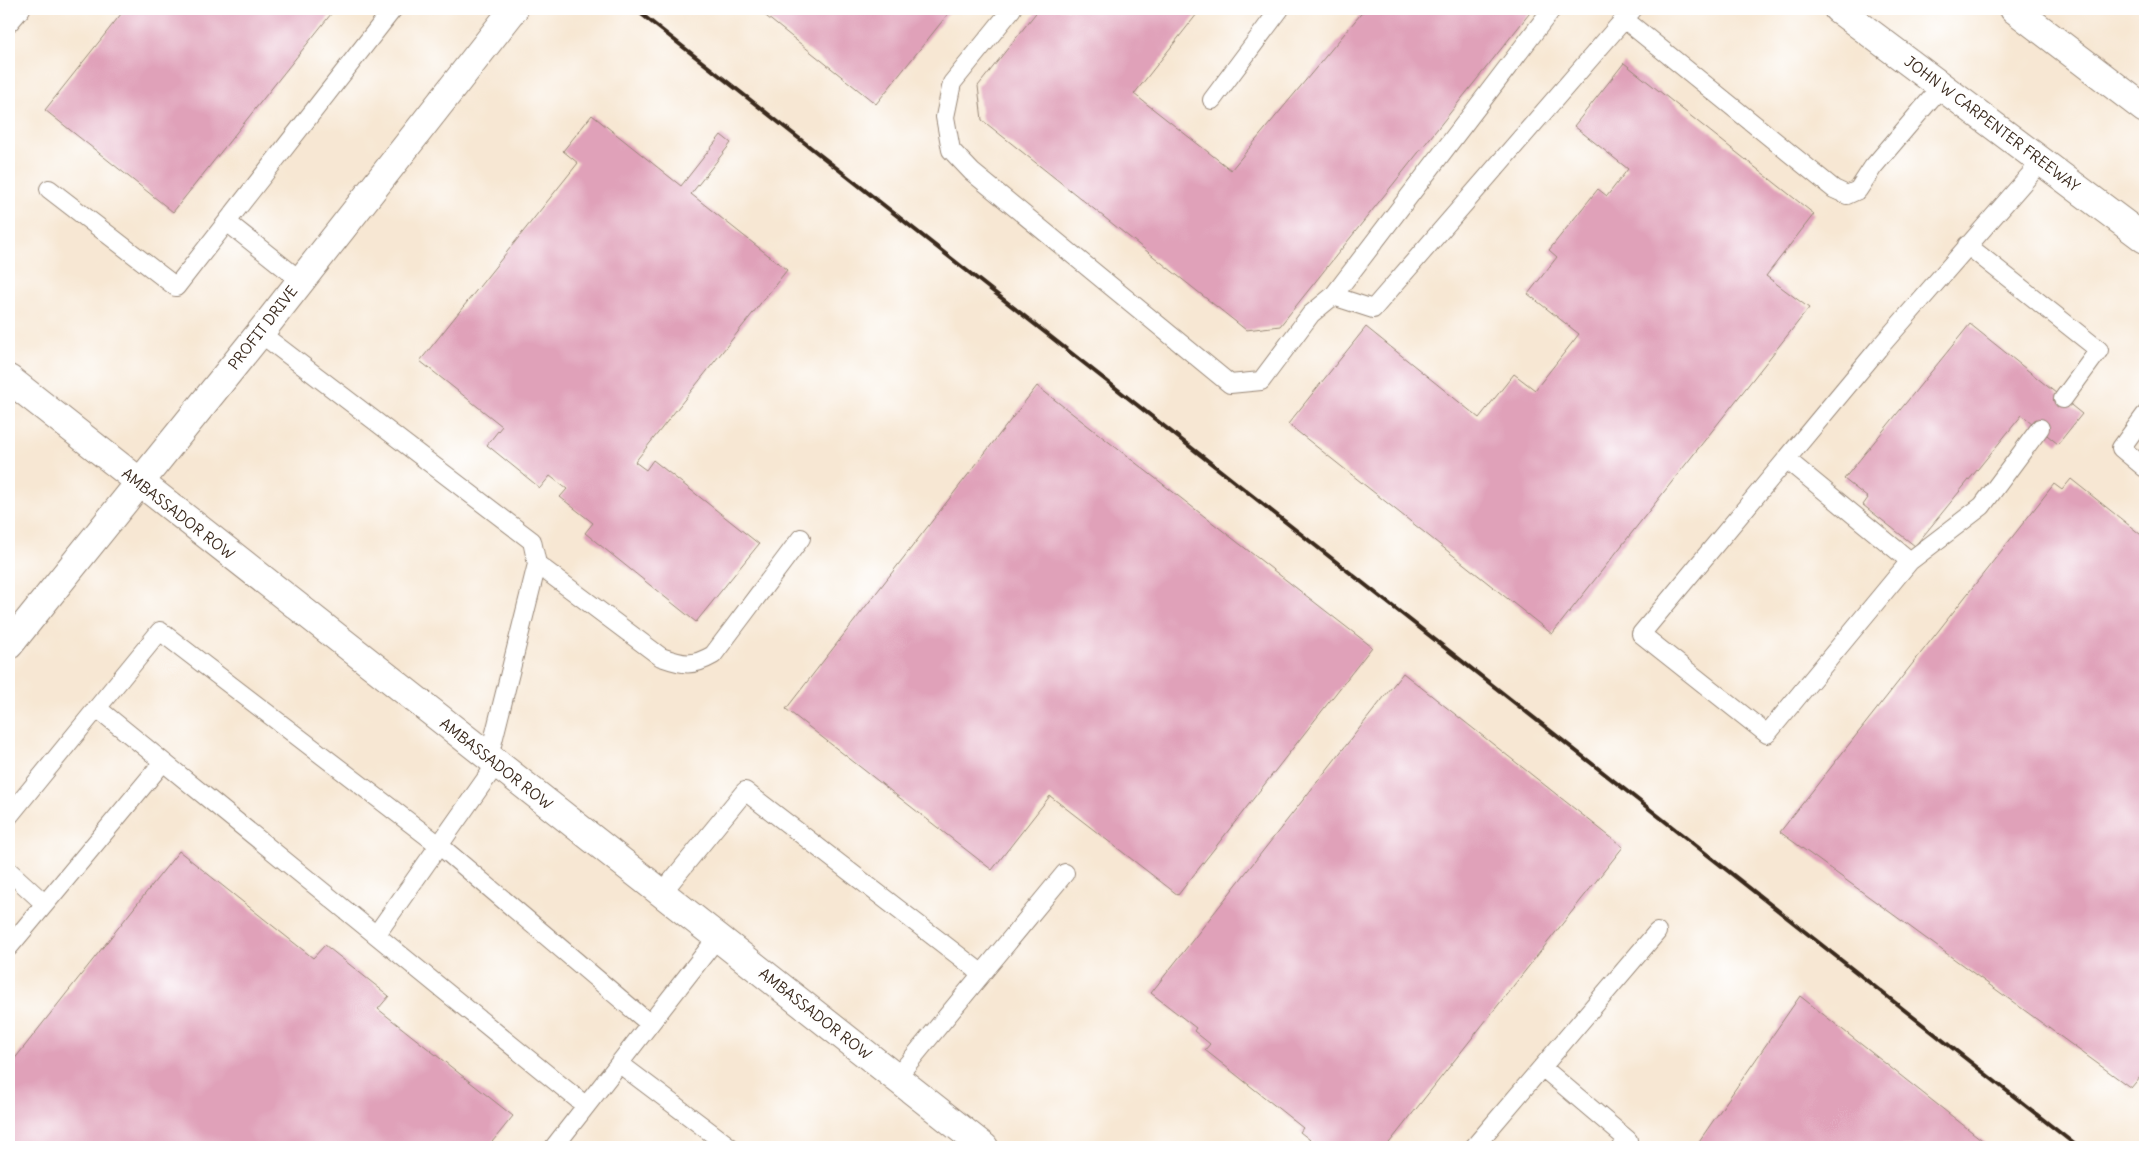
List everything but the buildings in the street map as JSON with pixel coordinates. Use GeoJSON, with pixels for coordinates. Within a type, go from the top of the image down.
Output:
{"type":"FeatureCollection","features":[{"type":"Feature","properties":{"kind":"main road","name":"PROFIT DRIVE"},"geometry":{"type":"LineString","coordinates":[[9,646],[260,333],[513,9]]}},
{"type":"Feature","properties":{"kind":"main road","name":"JOHN W CARPENTER FREEWAY"},"geometry":{"type":"LineString","coordinates":[[1838,9],[2145,239]]}},
{"type":"Feature","properties":{"kind":"main road"},"geometry":{"type":"LineString","coordinates":[[2014,9],[2145,109]]}},
{"type":"Feature","properties":{"kind":"main road","name":"AMBASSADOR ROW"},"geometry":{"type":"LineString","coordinates":[[9,379],[139,484],[984,1147]]}},
{"type":"Feature","properties":{"kind":"lane"},"geometry":{"type":"LineString","coordinates":[[9,23],[21,9]]}},
{"type":"Feature","properties":{"kind":"lane"},"geometry":{"type":"LineString","coordinates":[[49,189],[176,287],[394,9]]}},
{"type":"Feature","properties":{"kind":"lane"},"geometry":{"type":"LineString","coordinates":[[1012,9],[952,83],[945,118],[951,150],[972,172],[1230,384],[1261,381],[1310,314],[1333,296],[1552,9]]}},
{"type":"Feature","properties":{"kind":"lane"},"geometry":{"type":"LineString","coordinates":[[1212,100],[1280,9]]}},
{"type":"Feature","properties":{"kind":"lane"},"geometry":{"type":"LineString","coordinates":[[1333,296],[1373,309],[1628,14],[1834,189],[1847,195],[1858,190],[1873,167],[1941,86]]}},
{"type":"Feature","properties":{"kind":"lane"},"geometry":{"type":"LineString","coordinates":[[2040,428],[1982,506],[1910,561],[1767,734],[1641,634],[1967,245],[2042,161]]}},
{"type":"Feature","properties":{"kind":"lane"},"geometry":{"type":"LineString","coordinates":[[227,222],[301,281]]}},
{"type":"Feature","properties":{"kind":"lane"},"geometry":{"type":"LineString","coordinates":[[1967,245],[2099,350],[2063,398]]}},
{"type":"Feature","properties":{"kind":"lane"},"geometry":{"type":"LineString","coordinates":[[260,333],[532,541],[537,564],[493,760],[439,845],[376,935]]}},
{"type":"Feature","properties":{"kind":"lane"},"geometry":{"type":"LineString","coordinates":[[2145,415],[2121,448],[2145,468]]}},
{"type":"Feature","properties":{"kind":"lane"},"geometry":{"type":"LineString","coordinates":[[1786,459],[1910,561]]}},
{"type":"Feature","properties":{"kind":"lane"},"geometry":{"type":"LineString","coordinates":[[537,564],[661,657],[679,663],[698,664],[713,655],[801,538]]}},
{"type":"Feature","properties":{"kind":"lane"},"geometry":{"type":"LineString","coordinates":[[9,816],[160,631],[439,845],[650,1024]]}},
{"type":"Feature","properties":{"kind":"lane"},"geometry":{"type":"LineString","coordinates":[[97,708],[586,1106]]}},
{"type":"Feature","properties":{"kind":"lane"},"geometry":{"type":"LineString","coordinates":[[9,947],[164,762]]}},
{"type":"Feature","properties":{"kind":"lane"},"geometry":{"type":"LineString","coordinates":[[661,894],[744,791],[981,973]]}},
{"type":"Feature","properties":{"kind":"lane"},"geometry":{"type":"LineString","coordinates":[[9,871],[45,904]]}},
{"type":"Feature","properties":{"kind":"lane"},"geometry":{"type":"LineString","coordinates":[[896,1078],[1065,873]]}},
{"type":"Feature","properties":{"kind":"lane"},"geometry":{"type":"LineString","coordinates":[[1474,1147],[1657,932]]}},
{"type":"Feature","properties":{"kind":"lane"},"geometry":{"type":"LineString","coordinates":[[554,1147],[717,938]]}},
{"type":"Feature","properties":{"kind":"lane"},"geometry":{"type":"LineString","coordinates":[[620,1064],[730,1147]]}},
{"type":"Feature","properties":{"kind":"lane"},"geometry":{"type":"LineString","coordinates":[[1542,1067],[1628,1140],[1622,1147]]}},
{"type":"Feature","properties":{"kind":"railway"},"geometry":{"type":"LineString","coordinates":[[635,9],[2078,1147]]}}]}
